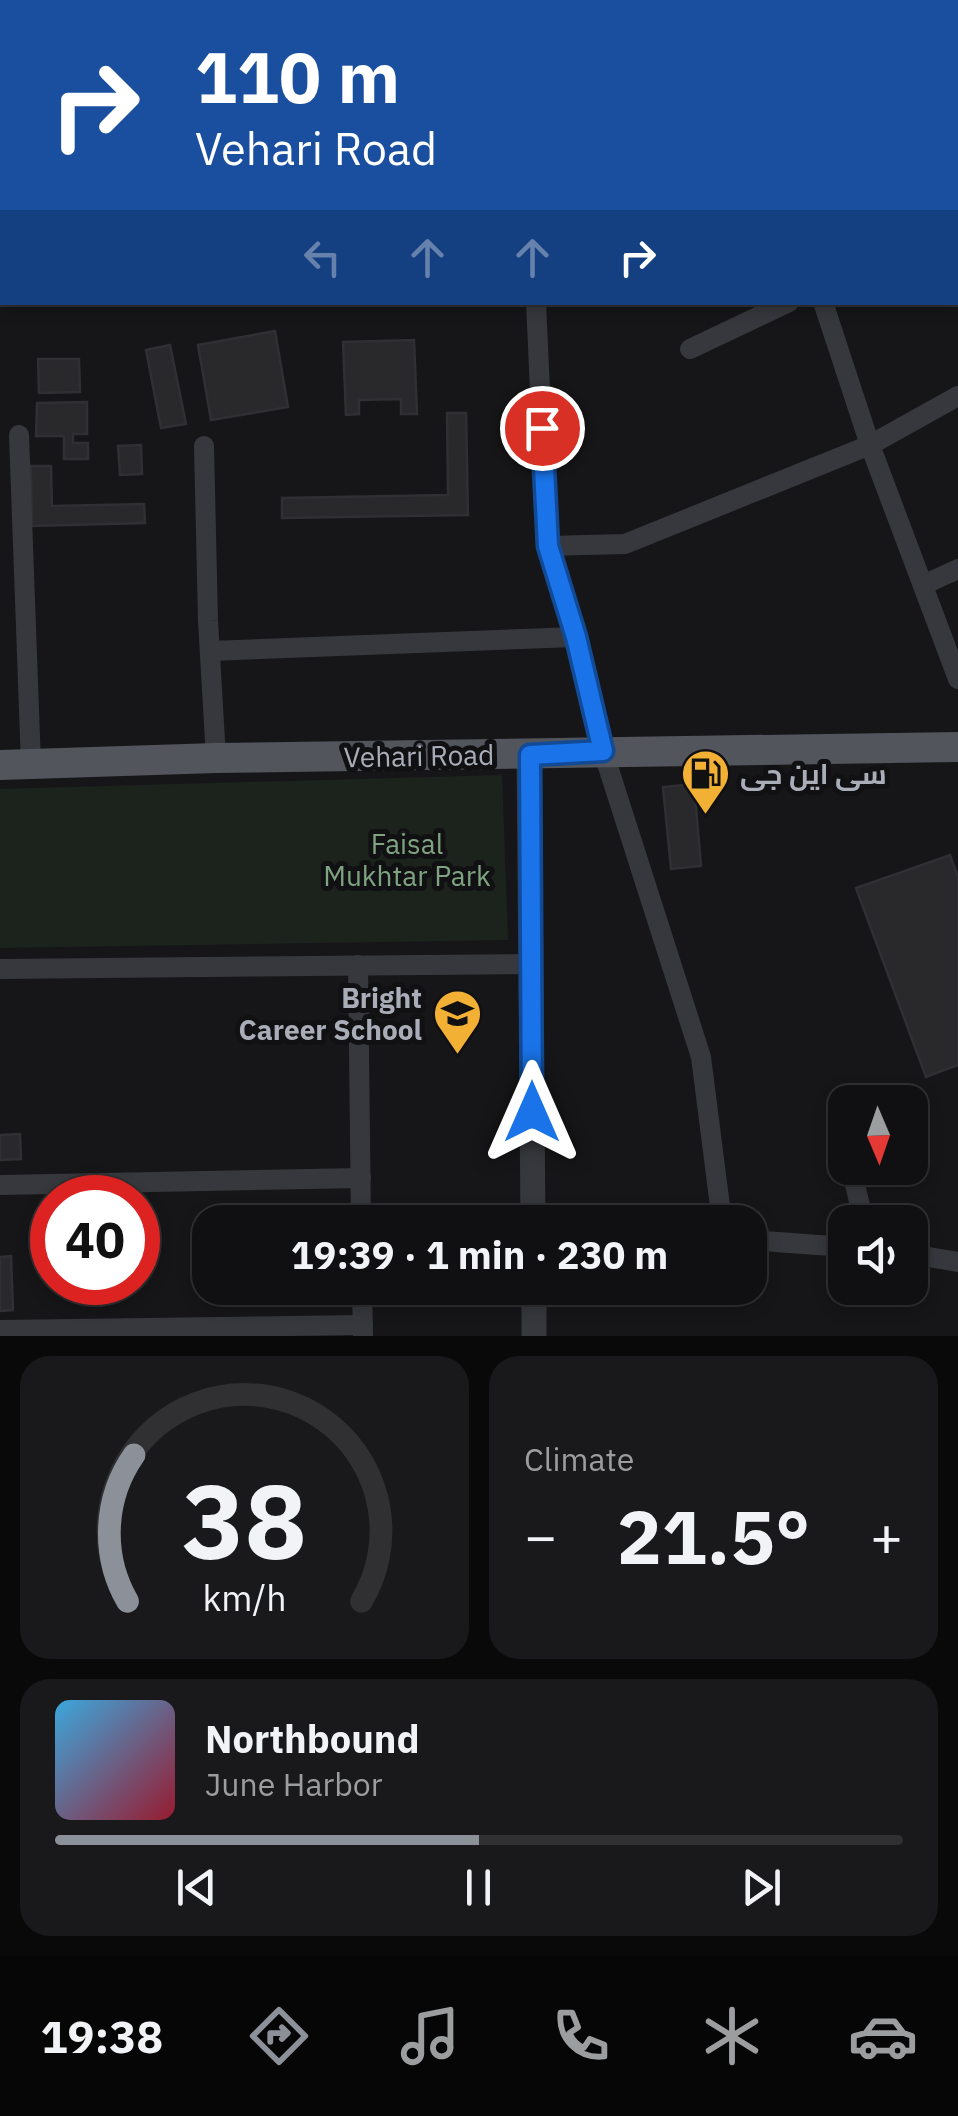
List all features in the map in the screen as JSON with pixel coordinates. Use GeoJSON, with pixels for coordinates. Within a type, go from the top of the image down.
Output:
{"type":"FeatureCollection","features":[{"type":"Feature","properties":{"kind":"main road","name":"Vehari Road"},"geometry":{"type":"LineString","coordinates":[[0,765],[958,747]]}},
{"type":"Feature","properties":{"kind":"street"},"geometry":{"type":"LineString","coordinates":[[536,305],[548,546],[576,637],[603,751],[701,1057],[720,1205]]}},
{"type":"Feature","properties":{"kind":"street"},"geometry":{"type":"LineString","coordinates":[[690,349],[783,305]]}},
{"type":"Feature","properties":{"kind":"street"},"geometry":{"type":"LineString","coordinates":[[824,305],[870,445],[958,679]]}},
{"type":"Feature","properties":{"kind":"street"},"geometry":{"type":"LineString","coordinates":[[548,546],[625,544],[870,445],[958,396]]}},
{"type":"Feature","properties":{"kind":"street"},"geometry":{"type":"LineString","coordinates":[[19,435],[31,764]]}},
{"type":"Feature","properties":{"kind":"street"},"geometry":{"type":"LineString","coordinates":[[204,446],[216,758]]}},
{"type":"Feature","properties":{"kind":"street"},"geometry":{"type":"LineString","coordinates":[[922,585],[958,569]]}},
{"type":"Feature","properties":{"kind":"street"},"geometry":{"type":"LineString","coordinates":[[210,651],[576,637]]}},
{"type":"Feature","properties":{"kind":"street"},"geometry":{"type":"LineString","coordinates":[[530,755],[534,1205]]}},
{"type":"Feature","properties":{"kind":"street"},"geometry":{"type":"LineString","coordinates":[[0,969],[531,964]]}},
{"type":"Feature","properties":{"kind":"street"},"geometry":{"type":"LineString","coordinates":[[358,965],[362,1205]]}},
{"type":"Feature","properties":{"kind":"street"},"geometry":{"type":"LineString","coordinates":[[0,1185],[361,1178]]}},
{"type":"Feature","properties":{"kind":"street"},"geometry":{"type":"LineString","coordinates":[[767,1241],[828,1246]]}},
{"type":"Feature","properties":{"kind":"street"},"geometry":{"type":"LineString","coordinates":[[928,1257],[958,1262]]}},
{"type":"Feature","properties":{"kind":"street"},"geometry":{"type":"LineString","coordinates":[[0,1330],[363,1331],[362,1305]]}},
{"type":"Feature","properties":{"kind":"street"},"geometry":{"type":"LineString","coordinates":[[534,1305],[534,1336]]}},
{"type":"Feature","properties":{"kind":"green space","name":"Faisal Mukhtar Park"},"geometry":{"type":"Polygon","coordinates":[[[502,775],[508,940],[0,948],[0,789],[502,775]]]}},
{"type":"Feature","properties":{"kind":"building"},"geometry":{"type":"Polygon","coordinates":[[[275,331],[288,407],[211,420],[198,345],[275,331]]]}},
{"type":"Feature","properties":{"kind":"building"},"geometry":{"type":"Polygon","coordinates":[[[414,340],[417,414],[401,414],[401,399],[359,400],[359,414],[346,415],[343,342],[414,340]]]}},
{"type":"Feature","properties":{"kind":"building"},"geometry":{"type":"Polygon","coordinates":[[[170,345],[186,424],[161,428],[146,350],[170,345]]]}},
{"type":"Feature","properties":{"kind":"building"},"geometry":{"type":"Polygon","coordinates":[[[38,359],[79,359],[80,392],[39,393],[38,359]]]}},
{"type":"Feature","properties":{"kind":"building"},"geometry":{"type":"Polygon","coordinates":[[[87,402],[87,434],[73,434],[73,443],[88,443],[88,459],[64,459],[64,436],[36,436],[37,403],[87,402]]]}},
{"type":"Feature","properties":{"kind":"building"},"geometry":{"type":"Polygon","coordinates":[[[447,413],[466,413],[468,515],[282,518],[282,498],[448,495],[447,413]]]}},
{"type":"Feature","properties":{"kind":"building"},"geometry":{"type":"Polygon","coordinates":[[[141,445],[142,474],[120,475],[118,446],[141,445]]]}},
{"type":"Feature","properties":{"kind":"building"},"geometry":{"type":"Polygon","coordinates":[[[31,466],[51,466],[52,506],[144,504],[145,523],[32,526],[31,466]]]}},
{"type":"Feature","properties":{"kind":"building"},"geometry":{"type":"Polygon","coordinates":[[[694,784],[701,866],[671,869],[663,787],[694,784]]]}},
{"type":"Feature","properties":{"kind":"building"},"geometry":{"type":"Polygon","coordinates":[[[950,855],[958,877],[958,1065],[926,1077],[856,888],[950,855]]]}},
{"type":"Feature","properties":{"kind":"building"},"geometry":{"type":"Polygon","coordinates":[[[20,1134],[21,1159],[0,1160],[0,1135],[20,1134]]]}},
{"type":"Feature","properties":{"kind":"building"},"geometry":{"type":"Polygon","coordinates":[[[11,1256],[13,1310],[0,1311],[0,1257],[11,1256]]]}},
{"type":"Feature","properties":{"kind":"place","name":"سی این جی"},"geometry":{"type":"Point","coordinates":[705,816]}},
{"type":"Feature","properties":{"kind":"place","name":"Bright Career School"},"geometry":{"type":"Point","coordinates":[457,1056]}},
{"type":"Feature","properties":{"kind":"route"},"geometry":{"type":"LineString","coordinates":[[532,1112],[530,755],[603,751],[576,637],[548,546],[542,428]]}}]}
